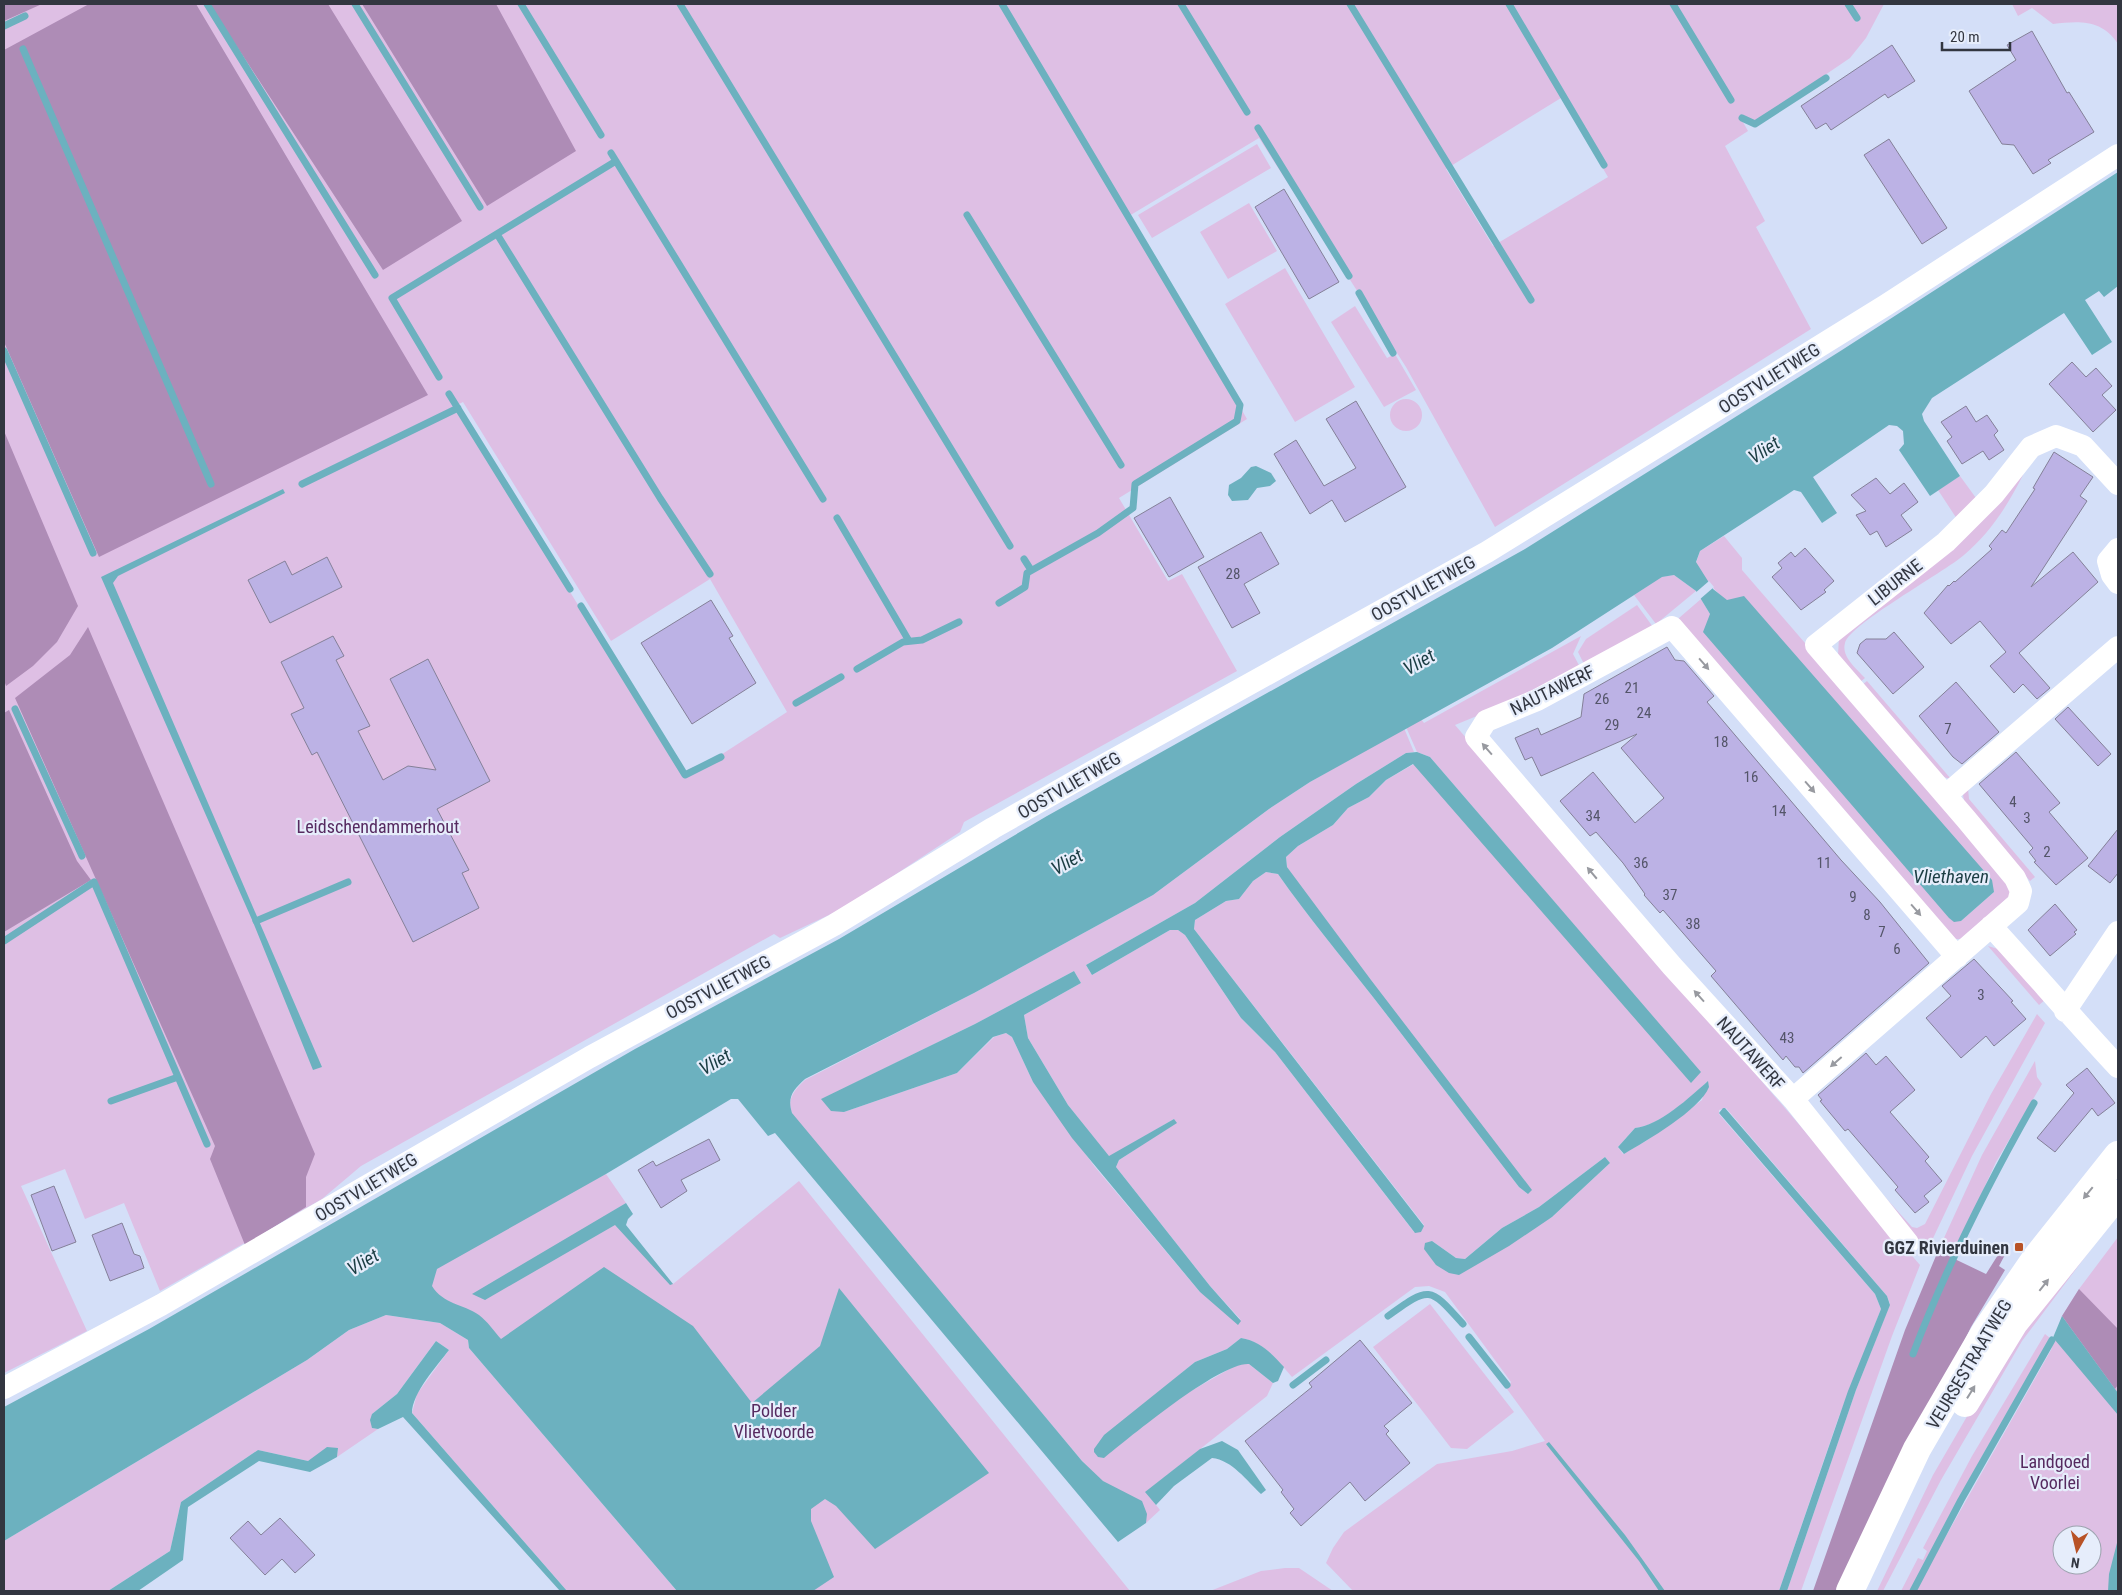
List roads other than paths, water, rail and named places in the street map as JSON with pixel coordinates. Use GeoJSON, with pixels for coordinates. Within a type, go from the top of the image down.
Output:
{"type":"FeatureCollection","features":[{"type":"Feature","properties":{"kind":"main road","name":"VEURSESTRAATWEG"},"geometry":{"type":"LineString","coordinates":[[1850,1591],[1917,1449],[1985,1332],[2036,1258],[2118,1155]]}},
{"type":"Feature","properties":{"kind":"main road","name":"VEURSESTRAATWEG"},"geometry":{"type":"LineString","coordinates":[[1869,1591],[1937,1448],[2014,1324],[2118,1194]]}},
{"type":"Feature","properties":{"kind":"street","name":"OOSTVLIETWEG"},"geometry":{"type":"LineString","coordinates":[[4,1388],[161,1305],[590,1057],[834,925],[992,828],[1094,770],[1487,552],[1903,294],[2118,155]]}},
{"type":"Feature","properties":{"kind":"street","name":"LIBURNE"},"geometry":{"type":"LineString","coordinates":[[1991,926],[2018,903],[2021,891],[2015,878],[1816,645],[1946,542],[1994,494],[2030,447],[2056,436],[2083,446],[2118,484]]}},
{"type":"Feature","properties":{"kind":"street"},"geometry":{"type":"LineString","coordinates":[[2118,549],[2108,561],[2112,575],[2118,583]]}},
{"type":"Feature","properties":{"kind":"street","name":"NAUTAWERF"},"geometry":{"type":"LineString","coordinates":[[1908,1243],[1793,1099],[1672,966],[1476,737],[1486,721],[1536,700],[1672,627],[1958,957]]}},
{"type":"Feature","properties":{"kind":"street"},"geometry":{"type":"LineString","coordinates":[[1946,795],[2118,647]]}},
{"type":"Feature","properties":{"kind":"street"},"geometry":{"type":"LineString","coordinates":[[1991,926],[2055,996],[2065,1011],[2118,1067]]}},
{"type":"Feature","properties":{"kind":"street","name":"NAUTAWERF"},"geometry":{"type":"LineString","coordinates":[[1793,1099],[1873,1030],[1888,1008],[1958,957],[1991,926]]}},
{"type":"Feature","properties":{"kind":"street"},"geometry":{"type":"LineString","coordinates":[[2065,1011],[2118,932]]}},
{"type":"Feature","properties":{"kind":"water"},"geometry":{"type":"Polygon","coordinates":[[[2118,172],[2118,286],[2104,297],[2099,291],[2085,300],[2112,342],[2092,355],[2064,313],[1932,398],[1922,414],[1924,421],[1960,476],[1930,496],[1899,450],[1904,444],[1903,431],[1897,426],[1889,425],[1813,477],[1837,513],[1822,523],[1801,492],[1794,490],[1700,551],[1696,562],[1713,589],[1727,600],[1744,596],[1992,880],[1994,892],[1961,921],[1954,922],[1949,918],[1703,632],[1710,614],[1696,591],[1674,575],[1662,577],[1552,648],[1310,782],[1269,809],[1153,895],[974,993],[805,1079],[794,1090],[790,1102],[792,1113],[1082,1461],[1103,1481],[1142,1501],[1147,1514],[1146,1523],[1118,1542],[775,1133],[768,1136],[738,1099],[731,1099],[606,1174],[437,1269],[432,1286],[442,1297],[479,1315],[501,1339],[604,1267],[693,1326],[752,1403],[820,1346],[839,1288],[989,1473],[875,1549],[836,1506],[825,1499],[811,1509],[811,1521],[834,1577],[813,1591],[677,1591],[469,1348],[468,1340],[440,1323],[386,1315],[349,1330],[307,1360],[4,1541],[4,1407],[149,1329],[635,1049],[839,939],[1047,816],[1525,549],[1842,350],[2118,172]]]}},
{"type":"Feature","properties":{"kind":"water"},"geometry":{"type":"Polygon","coordinates":[[[1256,466],[1271,473],[1276,481],[1270,486],[1257,488],[1248,500],[1232,501],[1228,495],[1229,485],[1241,478],[1251,467],[1256,466]]]}},
{"type":"Feature","properties":{"kind":"water"},"geometry":{"type":"Polygon","coordinates":[[[283,489],[285,493],[118,576],[113,583],[322,1067],[313,1070],[253,922],[101,577],[283,489]]]}},
{"type":"Feature","properties":{"kind":"water"},"geometry":{"type":"Polygon","coordinates":[[[1417,752],[1430,757],[1701,1072],[1691,1083],[1413,764],[1386,780],[1369,797],[1348,808],[1333,825],[1298,846],[1286,857],[1287,867],[1532,1190],[1528,1194],[1519,1187],[1278,874],[1266,872],[1253,881],[1239,899],[1226,901],[1195,920],[1194,929],[1424,1226],[1421,1232],[1415,1233],[1275,1052],[1241,1018],[1185,935],[1178,930],[1170,930],[1092,975],[1086,965],[1195,903],[1280,837],[1356,784],[1406,753],[1417,752]]]}},
{"type":"Feature","properties":{"kind":"water"},"geometry":{"type":"Polygon","coordinates":[[[1074,971],[1081,983],[1024,1015],[1028,1038],[1068,1105],[1109,1156],[1174,1119],[1177,1123],[1119,1160],[1116,1167],[1210,1286],[1241,1321],[1238,1325],[1200,1292],[1072,1138],[1033,1082],[1012,1037],[1006,1033],[993,1037],[957,1073],[844,1112],[831,1111],[821,1099],[975,1024],[1074,971]]]}},
{"type":"Feature","properties":{"kind":"water"},"geometry":{"type":"Polygon","coordinates":[[[1708,1081],[1709,1087],[1704,1096],[1684,1115],[1624,1154],[1618,1147],[1635,1128],[1654,1122],[1664,1116],[1708,1081]]]}},
{"type":"Feature","properties":{"kind":"water"},"geometry":{"type":"Polygon","coordinates":[[[1725,1108],[1887,1296],[1890,1305],[1856,1390],[1787,1591],[1779,1591],[1848,1391],[1881,1309],[1875,1294],[1719,1113],[1725,1108]]]}},
{"type":"Feature","properties":{"kind":"water"},"geometry":{"type":"Polygon","coordinates":[[[1605,1157],[1610,1163],[1552,1217],[1509,1246],[1459,1275],[1449,1273],[1436,1265],[1424,1249],[1425,1243],[1432,1241],[1456,1258],[1465,1259],[1502,1228],[1539,1207],[1605,1157]]]}},
{"type":"Feature","properties":{"kind":"water"},"geometry":{"type":"Polygon","coordinates":[[[626,1203],[633,1214],[628,1219],[626,1225],[673,1284],[670,1285],[615,1225],[485,1300],[472,1294],[626,1203]]]}},
{"type":"Feature","properties":{"kind":"water"},"geometry":{"type":"Polygon","coordinates":[[[2062,1316],[2118,1393],[2118,1415],[2055,1340],[2052,1340],[2062,1316]]]}},
{"type":"Feature","properties":{"kind":"water"},"geometry":{"type":"Polygon","coordinates":[[[1241,1338],[1260,1345],[1270,1352],[1284,1367],[1278,1381],[1273,1383],[1249,1364],[1236,1367],[1197,1387],[1104,1458],[1098,1457],[1094,1449],[1104,1435],[1195,1362],[1227,1349],[1241,1338]]]}},
{"type":"Feature","properties":{"kind":"water"},"geometry":{"type":"Polygon","coordinates":[[[436,1341],[449,1350],[421,1388],[413,1405],[412,1413],[567,1591],[560,1591],[403,1417],[378,1429],[372,1428],[370,1420],[372,1414],[397,1394],[436,1341]]]}},
{"type":"Feature","properties":{"kind":"water"},"geometry":{"type":"Polygon","coordinates":[[[1222,1441],[1238,1450],[1266,1490],[1261,1494],[1233,1467],[1212,1458],[1174,1486],[1156,1505],[1145,1492],[1200,1449],[1222,1441]]]}},
{"type":"Feature","properties":{"kind":"water"},"geometry":{"type":"Polygon","coordinates":[[[1549,1442],[1625,1535],[1665,1591],[1659,1591],[1639,1561],[1546,1444],[1549,1442]]]}},
{"type":"Feature","properties":{"kind":"water"},"geometry":{"type":"Polygon","coordinates":[[[327,1447],[338,1448],[337,1457],[310,1472],[259,1461],[188,1507],[183,1560],[138,1591],[108,1591],[170,1551],[181,1502],[258,1450],[308,1461],[327,1447]]]}},
{"type":"Feature","properties":{"kind":"water"},"geometry":{"type":"Polygon","coordinates":[[[2118,1539],[2118,1591],[2108,1591],[2109,1574],[2118,1539]]]}},
{"type":"Feature","properties":{"kind":"waterway"},"geometry":{"type":"LineString","coordinates":[[207,4],[375,275]]}},
{"type":"Feature","properties":{"kind":"waterway"},"geometry":{"type":"LineString","coordinates":[[355,4],[480,207]]}},
{"type":"Feature","properties":{"kind":"waterway"},"geometry":{"type":"LineString","coordinates":[[521,4],[601,135]]}},
{"type":"Feature","properties":{"kind":"waterway"},"geometry":{"type":"LineString","coordinates":[[680,4],[1010,546]]}},
{"type":"Feature","properties":{"kind":"waterway"},"geometry":{"type":"LineString","coordinates":[[999,603],[1025,587],[1027,573],[1098,533],[1133,508],[1135,484],[1237,421],[1240,405],[1002,4]]}},
{"type":"Feature","properties":{"kind":"waterway"},"geometry":{"type":"LineString","coordinates":[[1181,4],[1247,112]]}},
{"type":"Feature","properties":{"kind":"waterway"},"geometry":{"type":"LineString","coordinates":[[1350,4],[1531,300]]}},
{"type":"Feature","properties":{"kind":"waterway"},"geometry":{"type":"LineString","coordinates":[[1509,4],[1604,165]]}},
{"type":"Feature","properties":{"kind":"waterway"},"geometry":{"type":"LineString","coordinates":[[1673,4],[1731,100]]}},
{"type":"Feature","properties":{"kind":"waterway"},"geometry":{"type":"LineString","coordinates":[[1848,4],[1857,18]]}},
{"type":"Feature","properties":{"kind":"waterway"},"geometry":{"type":"LineString","coordinates":[[4,26],[25,16]]}},
{"type":"Feature","properties":{"kind":"waterway"},"geometry":{"type":"LineString","coordinates":[[23,49],[211,484]]}},
{"type":"Feature","properties":{"kind":"waterway"},"geometry":{"type":"LineString","coordinates":[[1742,118],[1755,124],[1826,78]]}},
{"type":"Feature","properties":{"kind":"waterway"},"geometry":{"type":"LineString","coordinates":[[1258,128],[1349,276]]}},
{"type":"Feature","properties":{"kind":"waterway"},"geometry":{"type":"LineString","coordinates":[[611,153],[823,499]]}},
{"type":"Feature","properties":{"kind":"waterway"},"geometry":{"type":"LineString","coordinates":[[439,377],[392,298],[616,161]]}},
{"type":"Feature","properties":{"kind":"waterway"},"geometry":{"type":"LineString","coordinates":[[967,215],[1121,465]]}},
{"type":"Feature","properties":{"kind":"waterway"},"geometry":{"type":"LineString","coordinates":[[497,234],[660,498],[710,574]]}},
{"type":"Feature","properties":{"kind":"waterway"},"geometry":{"type":"LineString","coordinates":[[1359,293],[1393,353]]}},
{"type":"Feature","properties":{"kind":"waterway"},"geometry":{"type":"LineString","coordinates":[[4,351],[93,553]]}},
{"type":"Feature","properties":{"kind":"waterway"},"geometry":{"type":"LineString","coordinates":[[449,394],[570,589]]}},
{"type":"Feature","properties":{"kind":"waterway"},"geometry":{"type":"LineString","coordinates":[[302,484],[458,408]]}},
{"type":"Feature","properties":{"kind":"waterway"},"geometry":{"type":"LineString","coordinates":[[837,518],[909,641]]}},
{"type":"Feature","properties":{"kind":"waterway"},"geometry":{"type":"LineString","coordinates":[[1024,559],[1031,570]]}},
{"type":"Feature","properties":{"kind":"waterway"},"geometry":{"type":"LineString","coordinates":[[581,606],[685,775],[721,757]]}},
{"type":"Feature","properties":{"kind":"waterway"},"geometry":{"type":"LineString","coordinates":[[857,669],[903,642],[922,640],[959,622]]}},
{"type":"Feature","properties":{"kind":"waterway"},"geometry":{"type":"LineString","coordinates":[[796,703],[841,677]]}},
{"type":"Feature","properties":{"kind":"waterway"},"geometry":{"type":"LineString","coordinates":[[15,709],[82,856]]}},
{"type":"Feature","properties":{"kind":"waterway"},"geometry":{"type":"LineString","coordinates":[[4,941],[94,882],[207,1144]]}},
{"type":"Feature","properties":{"kind":"waterway"},"geometry":{"type":"LineString","coordinates":[[256,921],[348,882]]}},
{"type":"Feature","properties":{"kind":"waterway"},"geometry":{"type":"LineString","coordinates":[[111,1101],[178,1077]]}},
{"type":"Feature","properties":{"kind":"waterway"},"geometry":{"type":"LineString","coordinates":[[1913,1354],[1939,1289],[1969,1226],[2000,1164],[2034,1103]]}},
{"type":"Feature","properties":{"kind":"waterway"},"geometry":{"type":"LineString","coordinates":[[1388,1316],[1413,1299],[1428,1294],[1443,1302],[1463,1324]]}},
{"type":"Feature","properties":{"kind":"waterway"},"geometry":{"type":"LineString","coordinates":[[1469,1337],[1507,1385]]}},
{"type":"Feature","properties":{"kind":"waterway"},"geometry":{"type":"LineString","coordinates":[[1913,1591],[1961,1500],[2052,1340]]}},
{"type":"Feature","properties":{"kind":"waterway"},"geometry":{"type":"LineString","coordinates":[[1293,1385],[1326,1360]]}},
{"type":"Feature","properties":{"kind":"place","name":"GGZ Rivierduinen"},"geometry":{"type":"Point","coordinates":[2019,1247]}},
{"type":"Feature","properties":{"kind":"water label","name":"Vliet"},"geometry":{"type":"Point","coordinates":[1764,450]}},
{"type":"Feature","properties":{"kind":"water label","name":"Vliet"},"geometry":{"type":"Point","coordinates":[1419,662]}},
{"type":"Feature","properties":{"kind":"water label","name":"Vliet"},"geometry":{"type":"Point","coordinates":[1067,862]}},
{"type":"Feature","properties":{"kind":"water label","name":"Vliethaven"},"geometry":{"type":"Point","coordinates":[1951,876]}},
{"type":"Feature","properties":{"kind":"water label","name":"Vliet"},"geometry":{"type":"Point","coordinates":[715,1062]}},
{"type":"Feature","properties":{"kind":"water label","name":"Vliet"},"geometry":{"type":"Point","coordinates":[363,1262]}},
{"type":"Feature","properties":{"kind":"park label","name":"Leidschendammerhout"},"geometry":{"type":"Point","coordinates":[378,826]}},
{"type":"Feature","properties":{"kind":"park label","name":"Polder Vlietvoorde"},"geometry":{"type":"Point","coordinates":[774,1420]}},
{"type":"Feature","properties":{"kind":"park label","name":"Landgoed Voorlei"},"geometry":{"type":"Point","coordinates":[2055,1471]}}]}
